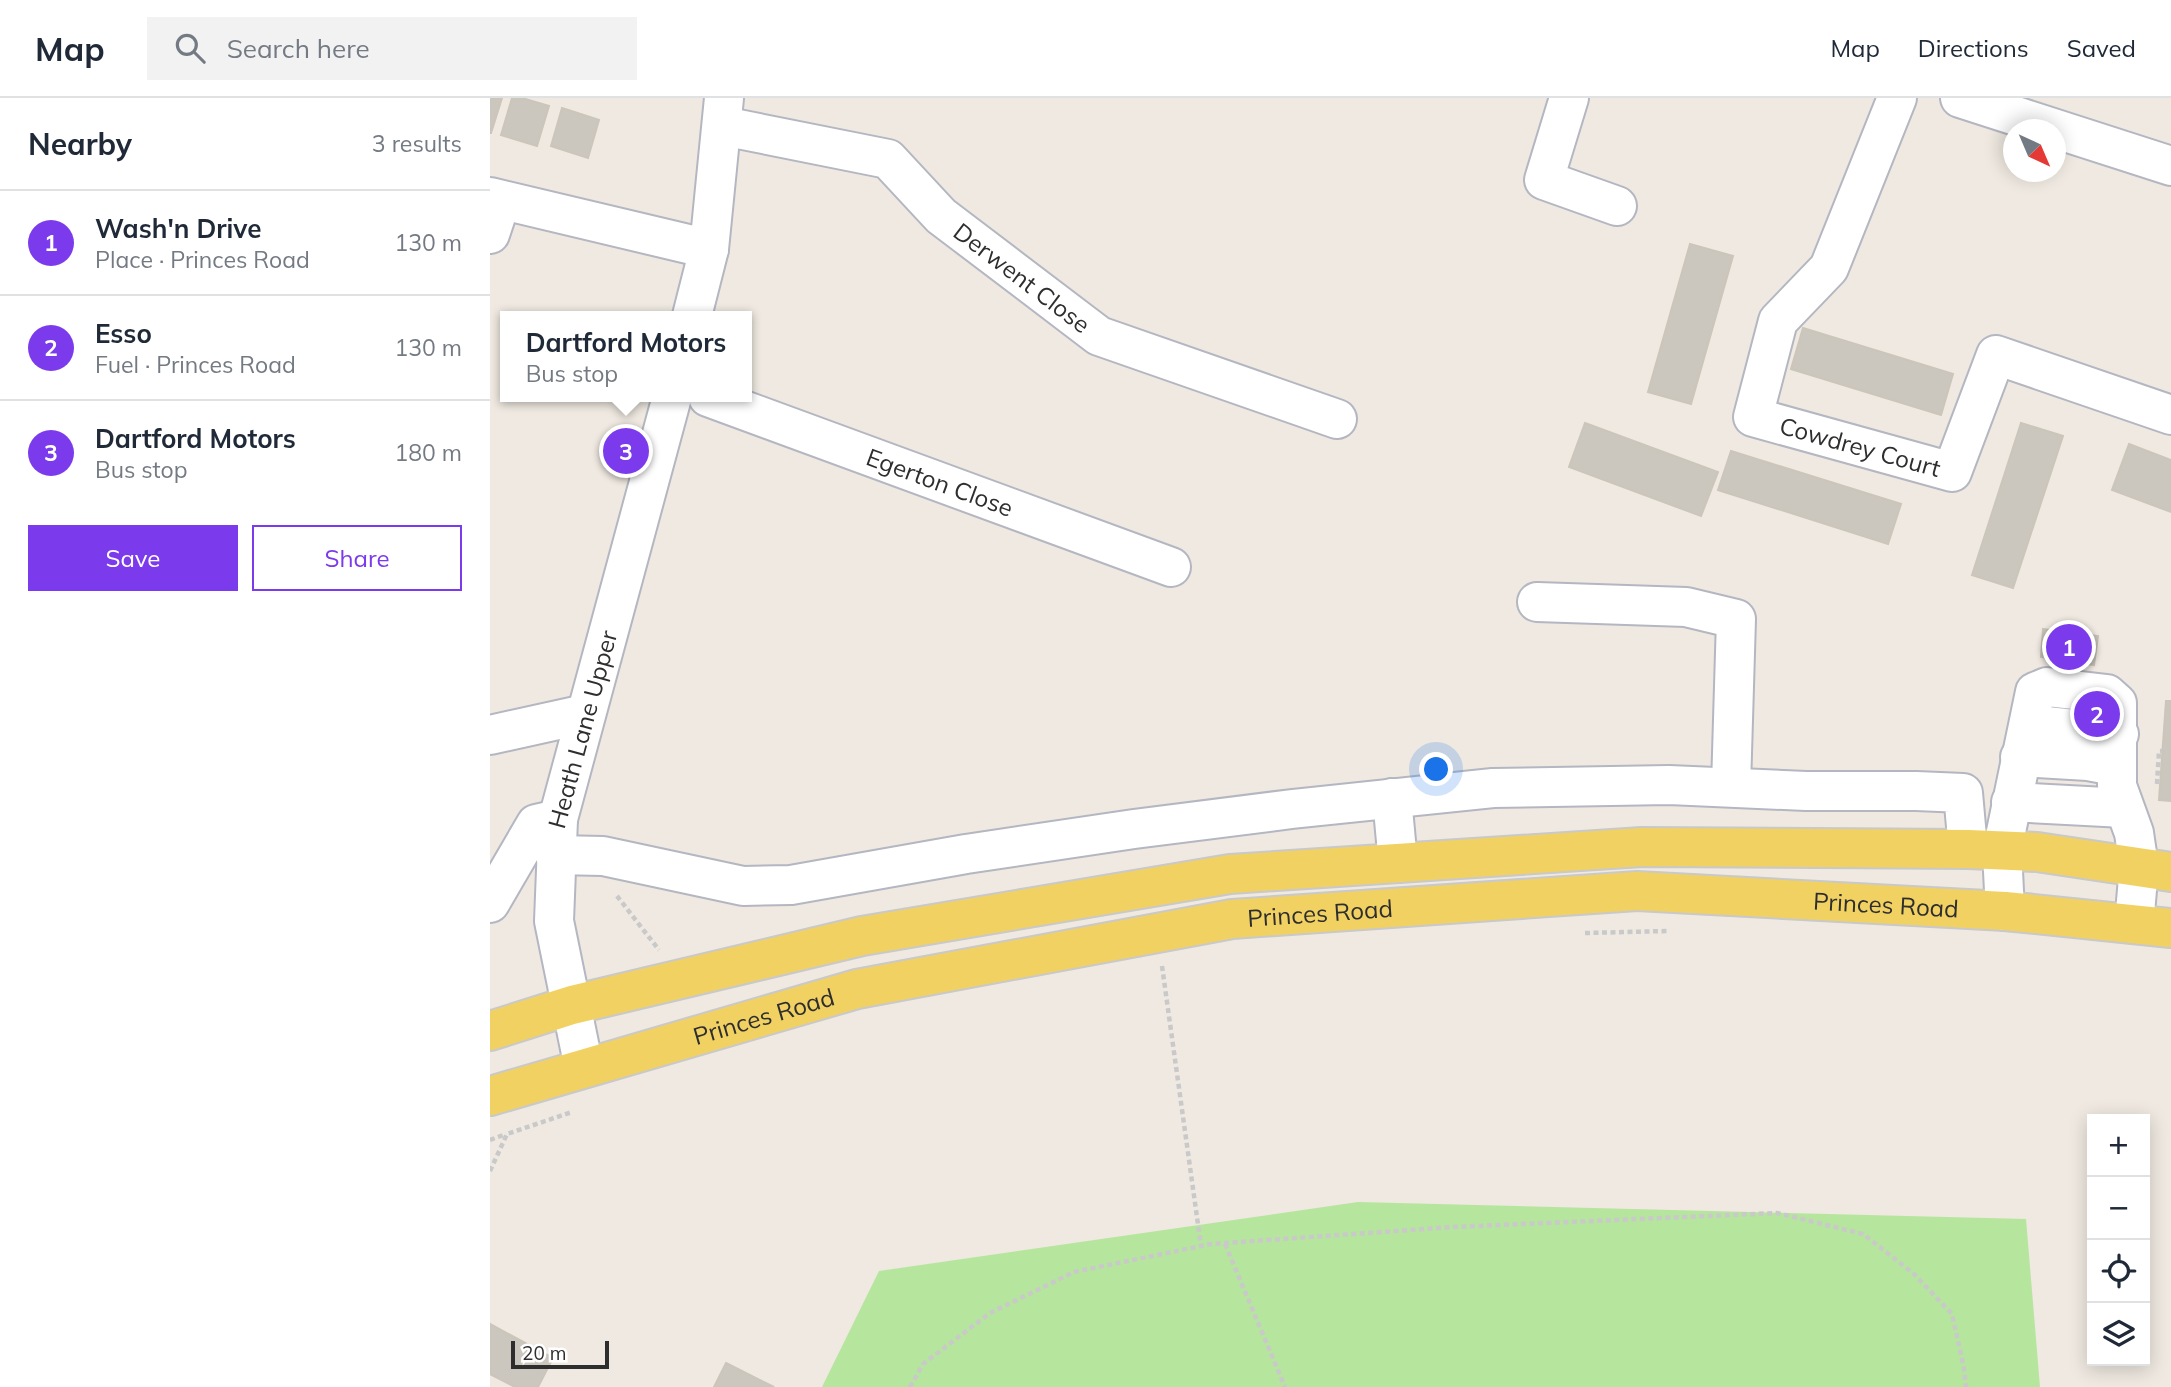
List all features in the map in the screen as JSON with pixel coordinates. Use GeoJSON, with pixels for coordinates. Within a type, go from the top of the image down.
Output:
{"type":"FeatureCollection","features":[{"type":"Feature","properties":{"kind":"main road","name":"Princes Road"},"geometry":{"type":"LineString","coordinates":[[490,1031],[572,1005],[862,936],[1230,874],[1642,847],[2037,852],[2155,869]]}},
{"type":"Feature","properties":{"kind":"main road","name":"Princes Road"},"geometry":{"type":"LineString","coordinates":[[490,1096],[857,989],[1232,919],[1637,891],[2006,911],[2153,926]]}},
{"type":"Feature","properties":{"kind":"street"},"geometry":{"type":"LineString","coordinates":[[1569,98],[1544,180],[1618,206]]}},
{"type":"Feature","properties":{"kind":"street","name":"Cowdrey Court"},"geometry":{"type":"LineString","coordinates":[[1897,98],[1829,268],[1778,321],[1752,416],[1952,472],[1996,355],[2171,415]]}},
{"type":"Feature","properties":{"kind":"street"},"geometry":{"type":"LineString","coordinates":[[1960,98],[2171,166]]}},
{"type":"Feature","properties":{"kind":"street"},"geometry":{"type":"LineString","coordinates":[[693,311],[709,249],[724,112]]}},
{"type":"Feature","properties":{"kind":"street","name":"Derwent Close"},"geometry":{"type":"LineString","coordinates":[[724,112],[887,159],[941,216],[1098,336],[1337,419]]}},
{"type":"Feature","properties":{"kind":"street"},"geometry":{"type":"LineString","coordinates":[[494,211],[709,249]]}},
{"type":"Feature","properties":{"kind":"street","name":"Heath Lane Upper"},"geometry":{"type":"LineString","coordinates":[[584,1068],[554,921],[584,714],[671,402]]}},
{"type":"Feature","properties":{"kind":"street","name":"Egerton Close"},"geometry":{"type":"LineString","coordinates":[[722,402],[1171,568]]}},
{"type":"Feature","properties":{"kind":"street"},"geometry":{"type":"LineString","coordinates":[[1537,602],[1686,607],[1736,619],[1731,787]]}},
{"type":"Feature","properties":{"kind":"street"},"geometry":{"type":"LineString","coordinates":[[1985,850],[2011,802],[2035,692],[2047,687],[2107,694],[2117,703],[2117,786],[2134,833],[2155,869],[2153,926]]}},
{"type":"Feature","properties":{"kind":"street"},"geometry":{"type":"LineString","coordinates":[[490,735],[584,714]]}},
{"type":"Feature","properties":{"kind":"street"},"geometry":{"type":"LineString","coordinates":[[2024,740],[2088,761],[2117,750]]}},
{"type":"Feature","properties":{"kind":"street"},"geometry":{"type":"LineString","coordinates":[[490,903],[536,824],[567,843],[603,856],[743,887],[791,885],[1134,828],[1392,798],[1493,788],[1669,785],[1806,791],[1963,793],[2006,911]]}},
{"type":"Feature","properties":{"kind":"street","name":"Princes Road"},"geometry":{"type":"LineString","coordinates":[[1392,798],[1398,863]]}},
{"type":"Feature","properties":{"kind":"street"},"geometry":{"type":"LineString","coordinates":[[2011,802],[2124,808]]}},
{"type":"Feature","properties":{"kind":"path"},"geometry":{"type":"LineString","coordinates":[[2156,786],[2159,751],[2162,751]]}},
{"type":"Feature","properties":{"kind":"path"},"geometry":{"type":"LineString","coordinates":[[567,843],[664,956]]}},
{"type":"Feature","properties":{"kind":"path"},"geometry":{"type":"LineString","coordinates":[[1582,933],[1680,931]]}},
{"type":"Feature","properties":{"kind":"path"},"geometry":{"type":"LineString","coordinates":[[1175,962],[1162,964],[1201,1246]]}},
{"type":"Feature","properties":{"kind":"path"},"geometry":{"type":"LineString","coordinates":[[490,1140],[573,1112]]}},
{"type":"Feature","properties":{"kind":"path"},"geometry":{"type":"LineString","coordinates":[[490,1171],[507,1134]]}},
{"type":"Feature","properties":{"kind":"path"},"geometry":{"type":"LineString","coordinates":[[910,1387],[923,1364],[990,1313],[1074,1272],[1201,1246],[1453,1227],[1777,1213],[1863,1234],[1914,1274],[1952,1314],[1966,1387]]}},
{"type":"Feature","properties":{"kind":"path"},"geometry":{"type":"LineString","coordinates":[[1225,1244],[1285,1387]]}},
{"type":"Feature","properties":{"kind":"green space"},"geometry":{"type":"Polygon","coordinates":[[[1358,1202],[2026,1219],[2040,1387],[822,1387],[879,1271],[1358,1202]]]}},
{"type":"Feature","properties":{"kind":"building"},"geometry":{"type":"Polygon","coordinates":[[[490,98],[502,98],[491,133],[490,133],[490,98]]]}},
{"type":"Feature","properties":{"kind":"building"},"geometry":{"type":"Polygon","coordinates":[[[512,98],[522,98],[549,106],[537,146],[501,135],[512,98]]]}},
{"type":"Feature","properties":{"kind":"building"},"geometry":{"type":"Polygon","coordinates":[[[562,108],[599,120],[588,158],[551,146],[562,108]]]}},
{"type":"Feature","properties":{"kind":"building"},"geometry":{"type":"Polygon","coordinates":[[[1690,244],[1733,256],[1691,404],[1648,392],[1690,244]]]}},
{"type":"Feature","properties":{"kind":"building"},"geometry":{"type":"Polygon","coordinates":[[[1803,328],[1953,374],[1941,415],[1791,369],[1803,328]]]}},
{"type":"Feature","properties":{"kind":"building"},"geometry":{"type":"Polygon","coordinates":[[[1585,423],[1718,472],[1701,516],[1569,467],[1585,423]]]}},
{"type":"Feature","properties":{"kind":"building"},"geometry":{"type":"Polygon","coordinates":[[[2021,423],[2063,436],[2013,588],[1972,575],[2021,423]]]}},
{"type":"Feature","properties":{"kind":"building"},"geometry":{"type":"Polygon","coordinates":[[[2129,444],[2171,460],[2171,512],[2112,490],[2129,444]]]}},
{"type":"Feature","properties":{"kind":"building"},"geometry":{"type":"Polygon","coordinates":[[[1731,451],[1901,504],[1888,544],[1718,490],[1731,451]]]}},
{"type":"Feature","properties":{"kind":"building"},"geometry":{"type":"Polygon","coordinates":[[[2043,629],[2098,636],[2094,665],[2041,657],[2043,629]]]}},
{"type":"Feature","properties":{"kind":"building"},"geometry":{"type":"Polygon","coordinates":[[[2166,701],[2171,701],[2171,801],[2159,800],[2166,701]]]}},
{"type":"Feature","properties":{"kind":"building"},"geometry":{"type":"Polygon","coordinates":[[[490,1324],[553,1358],[538,1387],[515,1387],[490,1374],[490,1324]]]}},
{"type":"Feature","properties":{"kind":"building"},"geometry":{"type":"Polygon","coordinates":[[[726,1363],[774,1387],[714,1387],[726,1363]]]}},
{"type":"Feature","properties":{"kind":"place","name":"Dartford Motors"},"geometry":{"type":"Point","coordinates":[626,451]}},
{"type":"Feature","properties":{"kind":"place","name":"Wash'n Drive"},"geometry":{"type":"Point","coordinates":[2069,647]}},
{"type":"Feature","properties":{"kind":"place","name":"Esso"},"geometry":{"type":"Point","coordinates":[2097,714]}}]}
